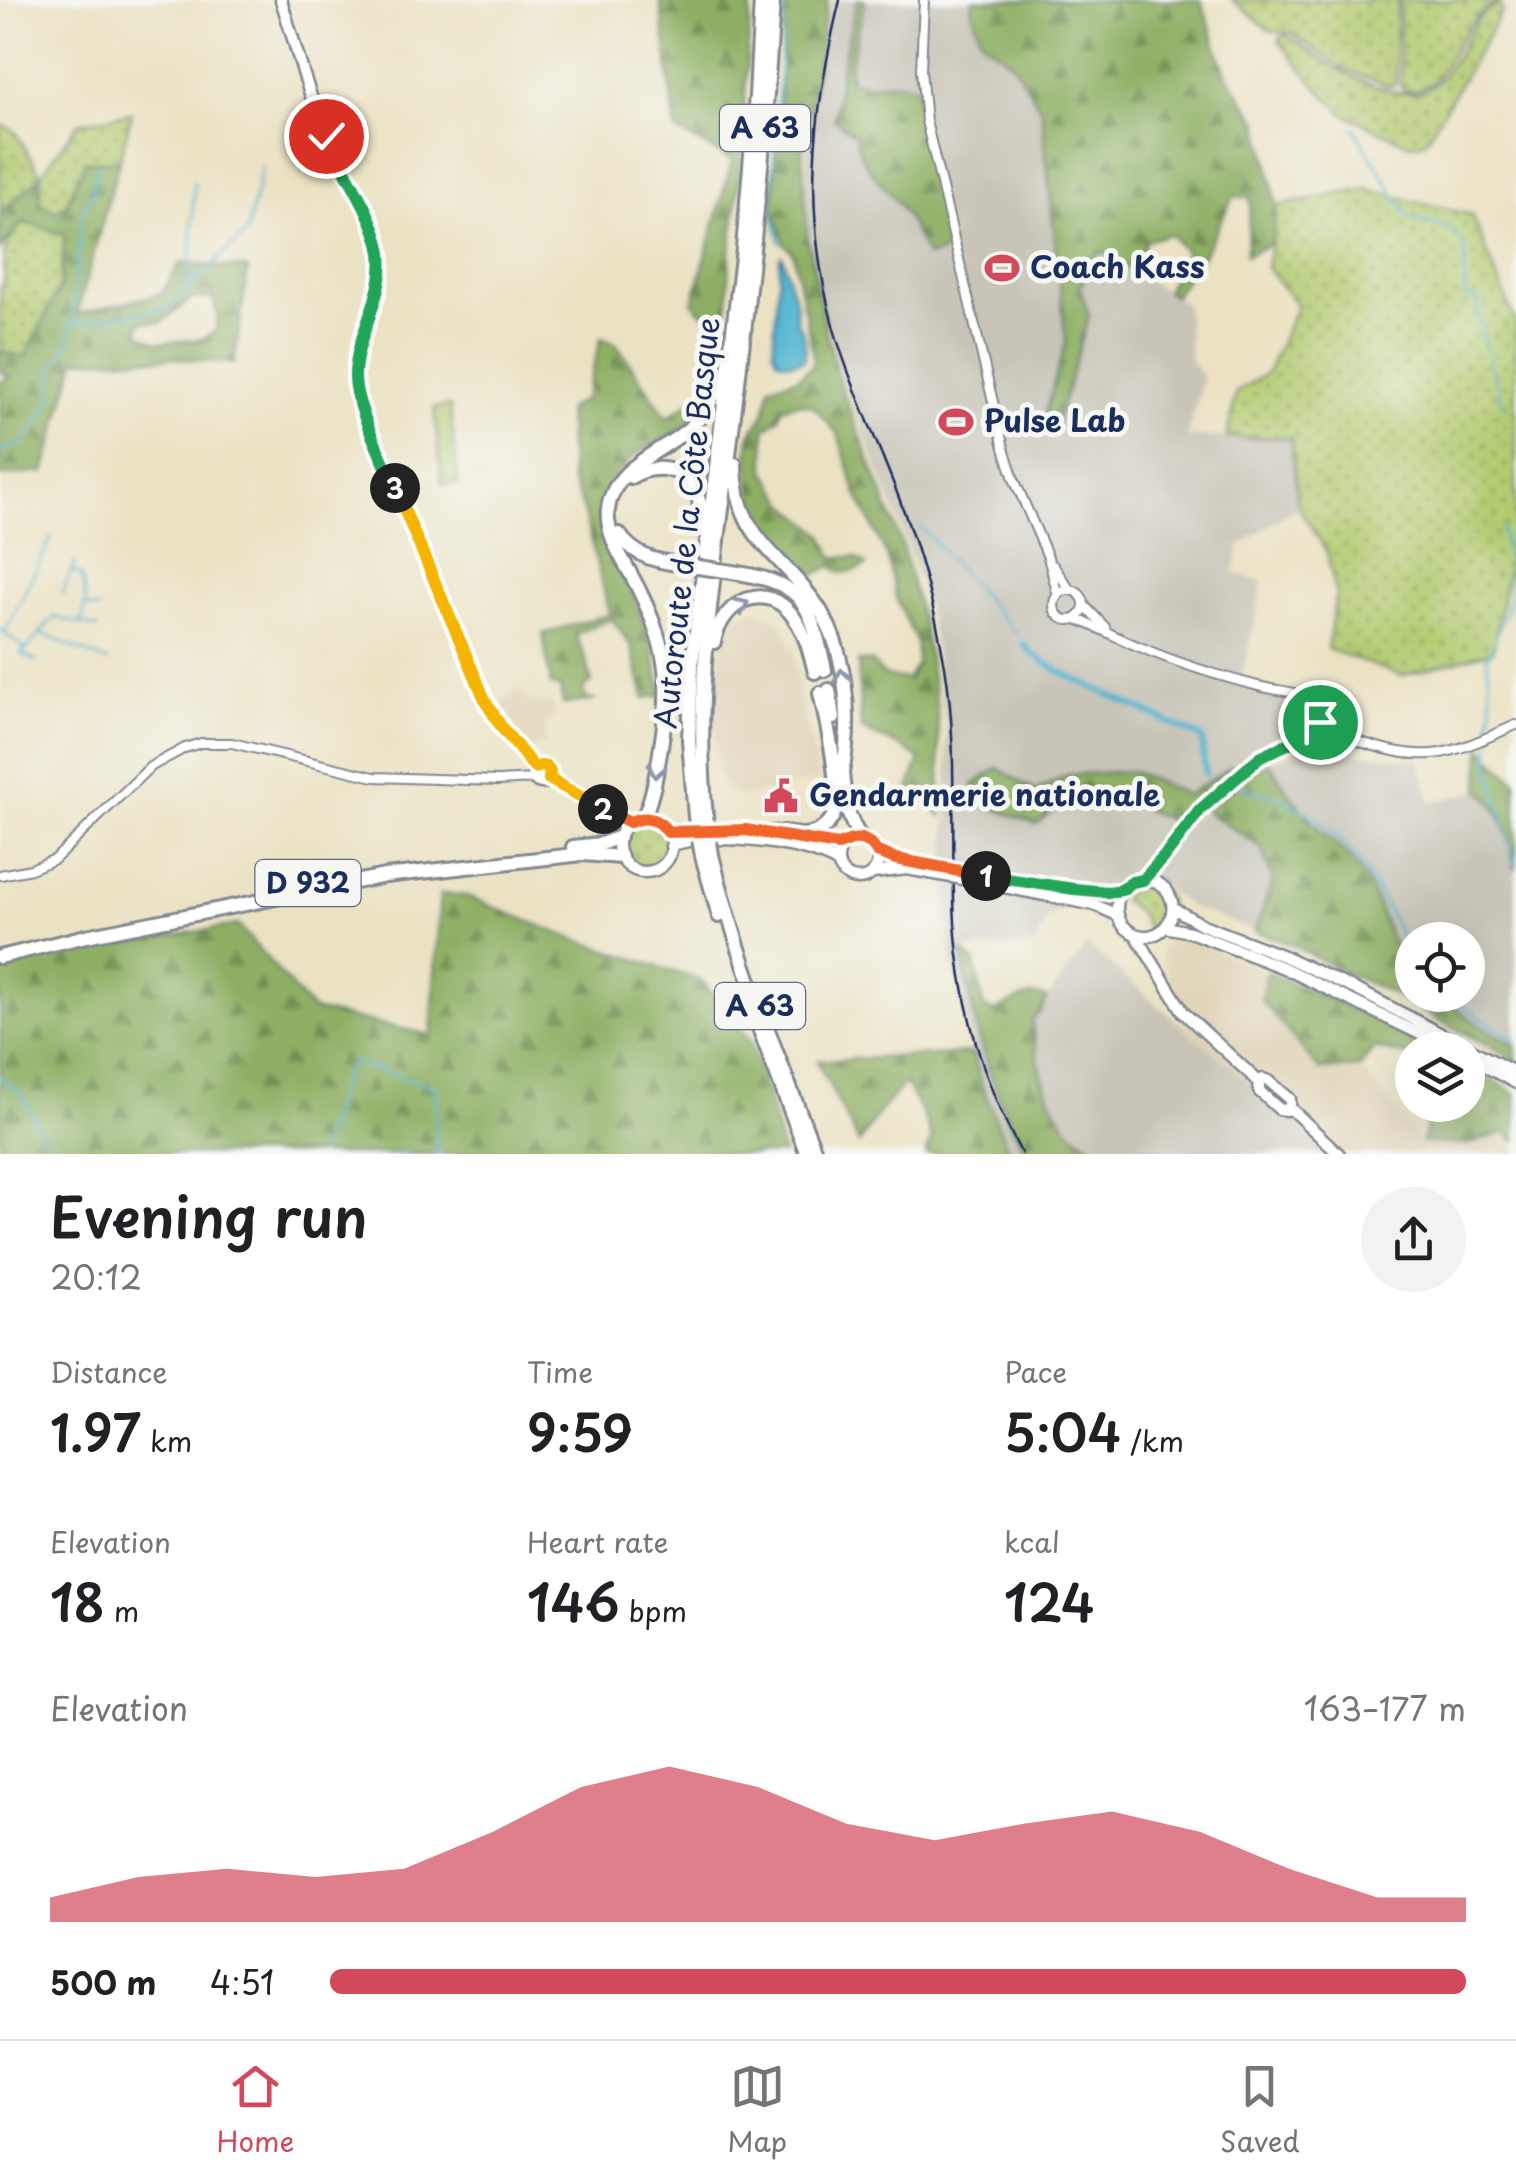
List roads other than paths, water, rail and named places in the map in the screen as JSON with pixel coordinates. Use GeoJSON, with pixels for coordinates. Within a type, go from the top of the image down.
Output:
{"type":"FeatureCollection","features":[{"type":"Feature","properties":{"kind":"highway","name":"Autoroute de la Côte Basque"},"geometry":{"type":"LineString","coordinates":[[761,0],[750,177],[735,312],[696,572],[690,753],[707,855],[731,952],[806,1154]]}},
{"type":"Feature","properties":{"kind":"highway","name":"Autoroute de la Côte Basque"},"geometry":{"type":"LineString","coordinates":[[700,816],[704,664],[760,189],[772,0]]}},
{"type":"Feature","properties":{"kind":"highway"},"geometry":{"type":"LineString","coordinates":[[631,820],[656,777],[668,685],[660,638],[612,536],[608,506],[620,480],[686,431],[708,406],[717,388],[727,325],[735,312]]}},
{"type":"Feature","properties":{"kind":"highway"},"geometry":{"type":"LineString","coordinates":[[736,402],[736,492],[744,517],[765,547],[812,598],[836,642],[844,674],[845,760],[834,811],[824,828],[808,835],[767,833]]}},
{"type":"Feature","properties":{"kind":"highway"},"geometry":{"type":"LineString","coordinates":[[696,572],[701,511],[698,493],[688,480],[674,470],[656,467],[623,482],[612,515],[616,532],[626,545],[642,556],[696,572],[726,571],[772,579],[798,596],[808,608],[816,628],[820,671],[808,642],[787,610],[769,598],[738,602],[725,613],[716,630],[701,708]]}},
{"type":"Feature","properties":{"kind":"highway"},"geometry":{"type":"LineString","coordinates":[[825,692],[851,841]]}},
{"type":"Feature","properties":{"kind":"highway","name":"D 932"},"geometry":{"type":"LineString","coordinates":[[0,949],[73,930],[359,872],[601,844],[620,836]]}},
{"type":"Feature","properties":{"kind":"highway","name":"D 932"},"geometry":{"type":"LineString","coordinates":[[0,957],[396,874],[583,854],[622,857]]}},
{"type":"Feature","properties":{"kind":"highway","name":"Autoroute de la Côte Basque"},"geometry":{"type":"LineString","coordinates":[[707,855],[816,1154]]}},
{"type":"Feature","properties":{"kind":"main road"},"geometry":{"type":"LineString","coordinates":[[281,0],[321,124],[371,220],[381,253],[378,284],[357,356],[355,384],[360,405],[486,702],[536,774],[541,766],[549,768],[549,779],[604,810],[631,820],[658,822],[668,832],[671,846],[665,862],[650,871],[635,870],[622,857],[620,836],[631,820]]}},
{"type":"Feature","properties":{"kind":"main road"},"geometry":{"type":"LineString","coordinates":[[604,810],[620,836]]}},
{"type":"Feature","properties":{"kind":"main road"},"geometry":{"type":"LineString","coordinates":[[668,832],[717,830],[767,833],[826,844],[851,841],[871,844],[877,852],[946,872]]}},
{"type":"Feature","properties":{"kind":"main road"},"geometry":{"type":"LineString","coordinates":[[671,846],[691,840],[745,840],[790,846],[832,858],[844,874],[854,879],[907,869],[1102,892],[1122,890]]}},
{"type":"Feature","properties":{"kind":"main road"},"geometry":{"type":"LineString","coordinates":[[838,863],[839,852],[851,841]]}},
{"type":"Feature","properties":{"kind":"main road"},"geometry":{"type":"LineString","coordinates":[[872,874],[877,866],[877,852]]}},
{"type":"Feature","properties":{"kind":"main road"},"geometry":{"type":"LineString","coordinates":[[958,874],[1095,905],[1117,915],[1135,935],[1192,1022],[1259,1082],[1269,1081],[1290,1099],[1290,1108],[1339,1154]]}},
{"type":"Feature","properties":{"kind":"main road"},"geometry":{"type":"LineString","coordinates":[[1117,915],[1122,890],[1132,882],[1161,884],[1173,908],[1165,927],[1152,935],[1135,935]]}},
{"type":"Feature","properties":{"kind":"main road"},"geometry":{"type":"LineString","coordinates":[[1173,908],[1203,925],[1360,992],[1516,1073]]}},
{"type":"Feature","properties":{"kind":"main road"},"geometry":{"type":"LineString","coordinates":[[1165,927],[1190,932],[1284,968],[1416,1032]]}},
{"type":"Feature","properties":{"kind":"main road"},"geometry":{"type":"LineString","coordinates":[[1152,935],[1151,952],[1163,981]]}},
{"type":"Feature","properties":{"kind":"main road"},"geometry":{"type":"LineString","coordinates":[[1485,1067],[1516,1084]]}},
{"type":"Feature","properties":{"kind":"street"},"geometry":{"type":"LineString","coordinates":[[924,0],[921,70],[926,121],[1004,448],[1048,558],[1058,596],[1054,606],[1058,615],[1206,671],[1310,697],[1326,716]]}},
{"type":"Feature","properties":{"kind":"street"},"geometry":{"type":"LineString","coordinates":[[1048,558],[1070,590],[1080,595],[1092,616],[1112,634]]}},
{"type":"Feature","properties":{"kind":"street"},"geometry":{"type":"LineString","coordinates":[[1058,596],[1070,590]]}},
{"type":"Feature","properties":{"kind":"street"},"geometry":{"type":"LineString","coordinates":[[1076,619],[1084,605]]}},
{"type":"Feature","properties":{"kind":"street"},"geometry":{"type":"LineString","coordinates":[[1283,745],[1322,744],[1337,750],[1352,738],[1348,718],[1337,713],[1320,722],[1317,730],[1322,744]]}},
{"type":"Feature","properties":{"kind":"street"},"geometry":{"type":"LineString","coordinates":[[1352,738],[1377,747],[1433,754],[1516,725]]}},
{"type":"Feature","properties":{"kind":"street"},"geometry":{"type":"LineString","coordinates":[[1143,880],[1210,798],[1260,757],[1317,730]]}},
{"type":"Feature","properties":{"kind":"street"},"geometry":{"type":"LineString","coordinates":[[0,875],[31,870],[55,859],[150,768],[179,751],[202,744],[232,744],[374,776],[498,782],[536,774]]}},
{"type":"Feature","properties":{"kind":"street"},"geometry":{"type":"LineString","coordinates":[[1161,884],[1168,852]]}},
{"type":"Feature","properties":{"kind":"water"},"geometry":{"type":"Polygon","coordinates":[[[782,255],[805,345],[804,360],[792,363],[778,360],[773,349],[782,255]]]}},
{"type":"Feature","properties":{"kind":"waterway"},"geometry":{"type":"LineString","coordinates":[[780,243],[771,198],[785,0]]}},
{"type":"Feature","properties":{"kind":"waterway"},"geometry":{"type":"LineString","coordinates":[[1354,128],[1408,217],[1455,231],[1467,256],[1465,296],[1478,301],[1479,321],[1506,408]]}},
{"type":"Feature","properties":{"kind":"waterway"},"geometry":{"type":"LineString","coordinates":[[72,320],[82,212],[93,193],[97,165]]}},
{"type":"Feature","properties":{"kind":"waterway"},"geometry":{"type":"LineString","coordinates":[[0,451],[23,443],[52,399],[53,366],[69,345],[71,323],[166,309],[247,232],[262,167]]}},
{"type":"Feature","properties":{"kind":"waterway"},"geometry":{"type":"LineString","coordinates":[[186,290],[194,182]]}},
{"type":"Feature","properties":{"kind":"waterway"},"geometry":{"type":"LineString","coordinates":[[920,526],[1016,633]]}},
{"type":"Feature","properties":{"kind":"waterway"},"geometry":{"type":"LineString","coordinates":[[1489,728],[1492,708],[1487,659],[1510,601],[1502,528]]}},
{"type":"Feature","properties":{"kind":"waterway"},"geometry":{"type":"LineString","coordinates":[[6,630],[52,537]]}},
{"type":"Feature","properties":{"kind":"waterway"},"geometry":{"type":"LineString","coordinates":[[62,594],[75,563]]}},
{"type":"Feature","properties":{"kind":"waterway"},"geometry":{"type":"LineString","coordinates":[[72,571],[81,576],[84,588],[81,622]]}},
{"type":"Feature","properties":{"kind":"waterway"},"geometry":{"type":"LineString","coordinates":[[86,607],[99,609]]}},
{"type":"Feature","properties":{"kind":"waterway"},"geometry":{"type":"LineString","coordinates":[[0,629],[26,650],[54,617],[98,628]]}},
{"type":"Feature","properties":{"kind":"waterway"},"geometry":{"type":"LineString","coordinates":[[40,633],[108,662]]}},
{"type":"Feature","properties":{"kind":"waterway"},"geometry":{"type":"LineString","coordinates":[[1024,644],[1062,673],[1202,738],[1205,774]]}},
{"type":"Feature","properties":{"kind":"waterway"},"geometry":{"type":"LineString","coordinates":[[26,650],[21,654],[36,661]]}},
{"type":"Feature","properties":{"kind":"waterway"},"geometry":{"type":"LineString","coordinates":[[1490,742],[1490,770],[1516,865]]}},
{"type":"Feature","properties":{"kind":"waterway"},"geometry":{"type":"LineString","coordinates":[[1240,787],[1285,801],[1330,831],[1364,869],[1395,926]]}},
{"type":"Feature","properties":{"kind":"waterway"},"geometry":{"type":"LineString","coordinates":[[1471,1012],[1516,1041]]}},
{"type":"Feature","properties":{"kind":"waterway"},"geometry":{"type":"LineString","coordinates":[[319,1154],[351,1062],[436,1087],[436,1154]]}},
{"type":"Feature","properties":{"kind":"waterway"},"geometry":{"type":"LineString","coordinates":[[0,1078],[21,1092],[50,1154]]}},
{"type":"Feature","properties":{"kind":"waterway"},"geometry":{"type":"LineString","coordinates":[[401,1154],[402,1150]]}},
{"type":"Feature","properties":{"kind":"railway"},"geometry":{"type":"LineString","coordinates":[[840,0],[823,83],[814,164],[814,204],[824,287],[848,372],[914,539],[937,623],[952,730],[955,923],[962,983],[985,1071],[1022,1154]]}},
{"type":"Feature","properties":{"kind":"place","name":"Coach Kass"},"geometry":{"type":"Point","coordinates":[1002,268]}},
{"type":"Feature","properties":{"kind":"place","name":"Pulse Lab"},"geometry":{"type":"Point","coordinates":[956,422]}},
{"type":"Feature","properties":{"kind":"place","name":"Gendarmerie nationale"},"geometry":{"type":"Point","coordinates":[781,796]}}]}
